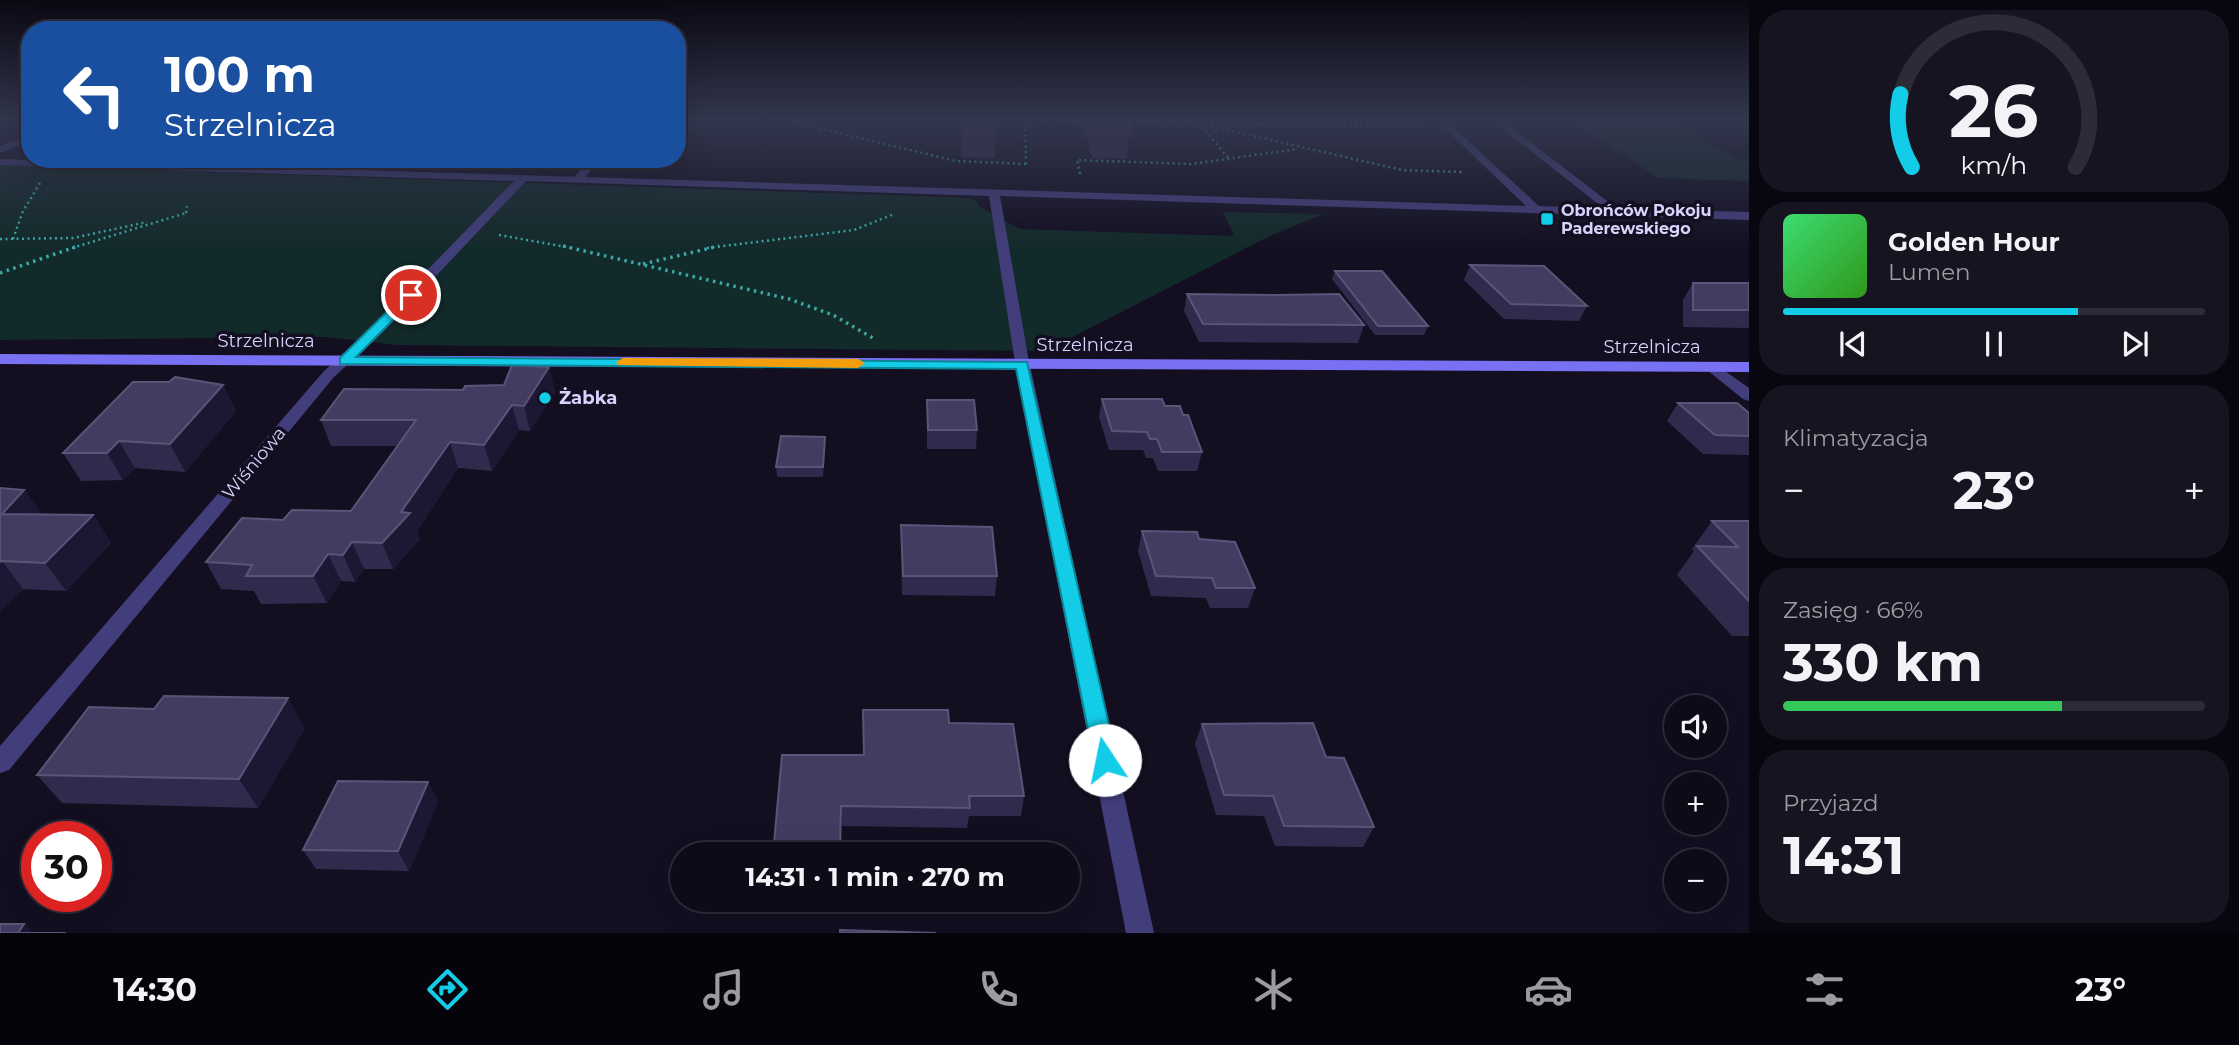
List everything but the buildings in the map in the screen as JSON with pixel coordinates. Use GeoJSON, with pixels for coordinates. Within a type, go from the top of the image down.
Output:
{"type":"FeatureCollection","features":[{"type":"Feature","properties":{"kind":"street"},"geometry":{"type":"LineString","coordinates":[[0,162],[21,163]]}},
{"type":"Feature","properties":{"kind":"street"},"geometry":{"type":"LineString","coordinates":[[1486,162],[1537,210]]}},
{"type":"Feature","properties":{"kind":"street"},"geometry":{"type":"LineString","coordinates":[[1550,162],[1615,212]]}},
{"type":"Feature","properties":{"kind":"street"},"geometry":{"type":"LineString","coordinates":[[208,168],[1749,216]]}},
{"type":"Feature","properties":{"kind":"street"},"geometry":{"type":"LineString","coordinates":[[579,178],[587,168]]}},
{"type":"Feature","properties":{"kind":"street","name":"Wiśniowa"},"geometry":{"type":"LineString","coordinates":[[0,763],[329,374],[374,334],[524,177]]}},
{"type":"Feature","properties":{"kind":"street"},"geometry":{"type":"LineString","coordinates":[[994,192],[1023,365],[1140,933]]}},
{"type":"Feature","properties":{"kind":"street","name":"Strzelnicza"},"geometry":{"type":"LineString","coordinates":[[0,359],[1749,367]]}},
{"type":"Feature","properties":{"kind":"street"},"geometry":{"type":"LineString","coordinates":[[1712,367],[1749,396]]}},
{"type":"Feature","properties":{"kind":"path"},"geometry":{"type":"LineString","coordinates":[[969,162],[1026,164],[1028,193]]}},
{"type":"Feature","properties":{"kind":"path"},"geometry":{"type":"LineString","coordinates":[[1077,162],[1079,171]]}},
{"type":"Feature","properties":{"kind":"path"},"geometry":{"type":"LineString","coordinates":[[1121,162],[1191,164],[1210,162]]}},
{"type":"Feature","properties":{"kind":"path"},"geometry":{"type":"LineString","coordinates":[[1364,162],[1402,170],[1497,172]]}},
{"type":"Feature","properties":{"kind":"path"},"geometry":{"type":"LineString","coordinates":[[13,239],[23,211],[43,177],[37,168]]}},
{"type":"Feature","properties":{"kind":"path"},"geometry":{"type":"LineString","coordinates":[[186,213],[187,206]]}},
{"type":"Feature","properties":{"kind":"path"},"geometry":{"type":"LineString","coordinates":[[643,264],[710,247],[854,230],[900,211]]}},
{"type":"Feature","properties":{"kind":"path"},"geometry":{"type":"LineString","coordinates":[[0,239],[73,238],[186,213]]}},
{"type":"Feature","properties":{"kind":"path"},"geometry":{"type":"LineString","coordinates":[[0,273],[61,251],[186,213]]}},
{"type":"Feature","properties":{"kind":"path"},"geometry":{"type":"LineString","coordinates":[[495,234],[643,264],[806,304],[854,324],[873,338]]}},
{"type":"Feature","properties":{"kind":"green space"},"geometry":{"type":"Polygon","coordinates":[[[1634,162],[1749,162],[1749,181],[1659,178],[1634,162]]]}},
{"type":"Feature","properties":{"kind":"green space"},"geometry":{"type":"Polygon","coordinates":[[[0,165],[21,166],[21,168],[88,168],[968,198],[1019,229],[1234,236],[1223,212],[1323,214],[1272,235],[1045,351],[397,345],[327,337],[0,340],[0,165]]]}},
{"type":"Feature","properties":{"kind":"slow traffic"},"geometry":{"type":"LineString","coordinates":[[623,362],[858,363]]}},
{"type":"Feature","properties":{"kind":"place","name":"Obrońców Pokoju Paderewskiego"},"geometry":{"type":"Point","coordinates":[1547,219]}},
{"type":"Feature","properties":{"kind":"place","name":"Żabka"},"geometry":{"type":"Point","coordinates":[545,398]}},
{"type":"Feature","properties":{"kind":"route"},"geometry":{"type":"LineString","coordinates":[[411,295],[344,361],[1023,365],[1105,760]]}}]}
